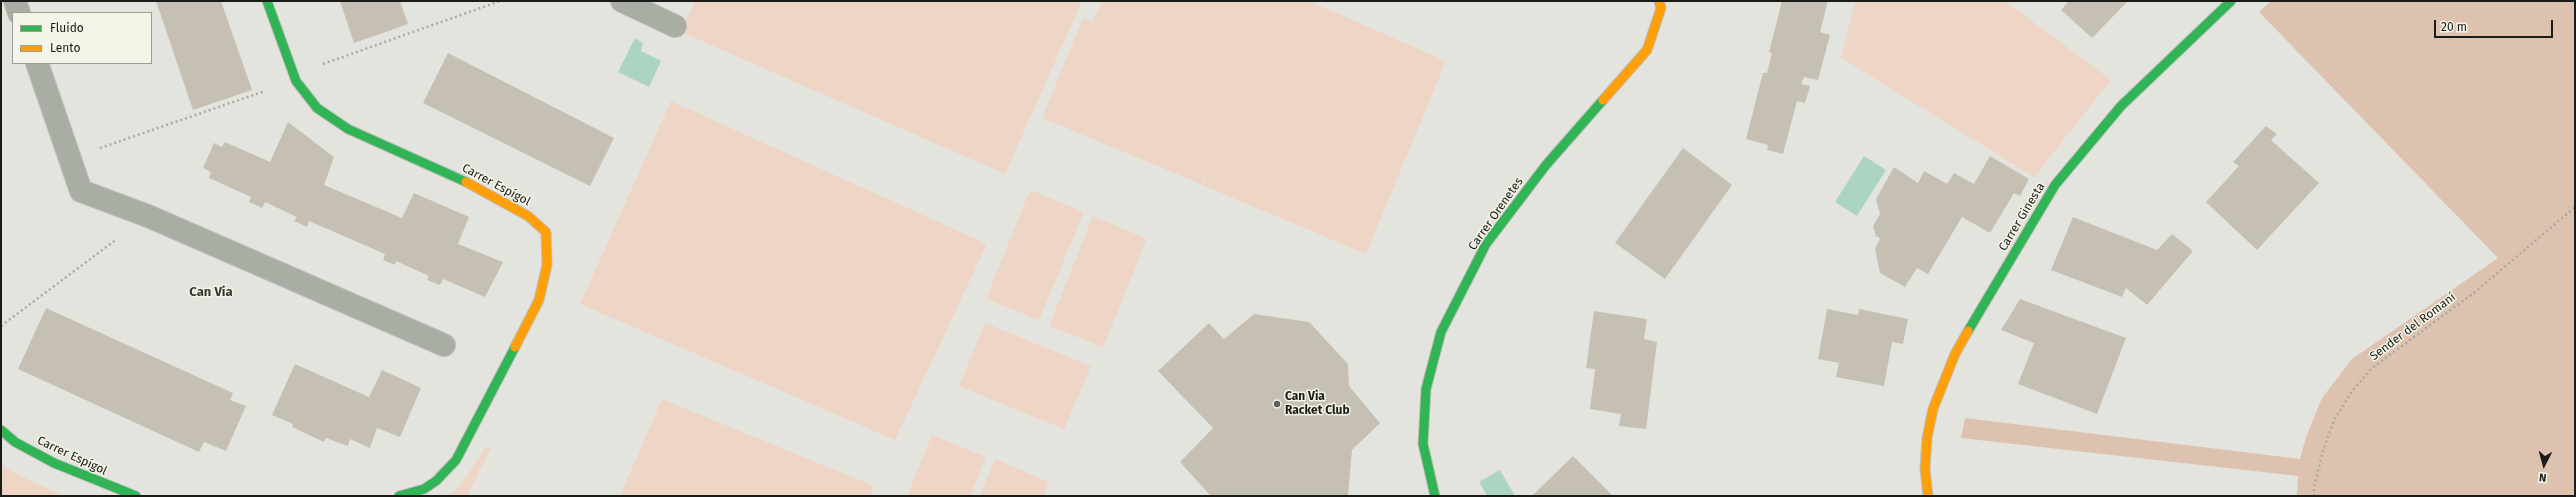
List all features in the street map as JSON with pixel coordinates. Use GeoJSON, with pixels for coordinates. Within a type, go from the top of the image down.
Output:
{"type":"FeatureCollection","features":[{"type":"Feature","properties":{"kind":"street"},"geometry":{"type":"LineString","coordinates":[[15,1],[19,12]]}},
{"type":"Feature","properties":{"kind":"street","name":"Carrer Espígol"},"geometry":{"type":"LineString","coordinates":[[267,1],[296,81],[317,108],[348,129],[471,184],[528,216],[546,232],[547,265],[539,300],[456,460],[436,481],[424,489],[399,496]]}},
{"type":"Feature","properties":{"kind":"street"},"geometry":{"type":"LineString","coordinates":[[622,1],[675,26]]}},
{"type":"Feature","properties":{"kind":"street","name":"Carrer Orenetes"},"geometry":{"type":"LineString","coordinates":[[1435,496],[1423,444],[1426,389],[1441,332],[1452,307],[1486,244],[1546,165],[1647,50],[1661,8],[1659,1]]}},
{"type":"Feature","properties":{"kind":"street","name":"Carrer Ginesta"},"geometry":{"type":"LineString","coordinates":[[1928,496],[1925,469],[1927,438],[1933,409],[1955,354],[2030,225],[2055,185],[2121,106],[2231,1]]}},
{"type":"Feature","properties":{"kind":"street"},"geometry":{"type":"LineString","coordinates":[[37,64],[81,191],[148,216],[444,345]]}},
{"type":"Feature","properties":{"kind":"street","name":"Carrer Espígol"},"geometry":{"type":"LineString","coordinates":[[1,430],[15,442],[54,463],[136,496]]}},
{"type":"Feature","properties":{"kind":"path"},"geometry":{"type":"LineString","coordinates":[[321,64],[500,1]]}},
{"type":"Feature","properties":{"kind":"path"},"geometry":{"type":"LineString","coordinates":[[69,158],[296,81]]}},
{"type":"Feature","properties":{"kind":"path","name":"Sender del Romaní"},"geometry":{"type":"LineString","coordinates":[[2314,496],[2314,487],[2327,438],[2334,420],[2353,390],[2372,368],[2475,292],[2575,207]]}},
{"type":"Feature","properties":{"kind":"path"},"geometry":{"type":"LineString","coordinates":[[1,326],[148,216]]}},
{"type":"Feature","properties":{"kind":"shaded area"},"geometry":{"type":"Polygon","coordinates":[[[695,1],[1082,1],[1005,174],[681,32],[695,1]]]}},
{"type":"Feature","properties":{"kind":"shaded area"},"geometry":{"type":"Polygon","coordinates":[[[1102,1],[1309,1],[1446,61],[1366,254],[1202,185],[1212,162],[1201,184],[1042,118],[1083,18],[1092,22],[1102,1]]]}},
{"type":"Feature","properties":{"kind":"shaded area"},"geometry":{"type":"Polygon","coordinates":[[[1855,1],[2005,1],[2111,80],[2034,177],[1841,58],[1855,1]]]}},
{"type":"Feature","properties":{"kind":"shaded area"},"geometry":{"type":"Polygon","coordinates":[[[2271,1],[2575,1],[2575,496],[2297,496],[2298,476],[1961,438],[1965,418],[2300,459],[2306,437],[2322,398],[2352,359],[2498,258],[2259,12],[2271,1]]]}},
{"type":"Feature","properties":{"kind":"shaded area"},"geometry":{"type":"Polygon","coordinates":[[[635,38],[643,43],[641,51],[661,61],[649,87],[618,72],[635,38]]]}},
{"type":"Feature","properties":{"kind":"shaded area"},"geometry":{"type":"Polygon","coordinates":[[[671,101],[987,244],[895,440],[580,304],[671,101]]]}},
{"type":"Feature","properties":{"kind":"shaded area"},"geometry":{"type":"Polygon","coordinates":[[[1864,156],[1886,170],[1857,216],[1835,202],[1864,156]]]}},
{"type":"Feature","properties":{"kind":"shaded area"},"geometry":{"type":"Polygon","coordinates":[[[1030,190],[1084,212],[1039,320],[986,299],[1030,190]]]}},
{"type":"Feature","properties":{"kind":"shaded area"},"geometry":{"type":"Polygon","coordinates":[[[1093,216],[1147,239],[1103,347],[1049,326],[1093,216]]]}},
{"type":"Feature","properties":{"kind":"shaded area"},"geometry":{"type":"Polygon","coordinates":[[[985,323],[1091,366],[1064,429],[959,386],[985,323]]]}},
{"type":"Feature","properties":{"kind":"shaded area"},"geometry":{"type":"Polygon","coordinates":[[[662,399],[874,486],[870,496],[620,496],[662,399]]]}},
{"type":"Feature","properties":{"kind":"shaded area"},"geometry":{"type":"Polygon","coordinates":[[[932,435],[986,457],[970,496],[907,496],[932,435]]]}},
{"type":"Feature","properties":{"kind":"shaded area"},"geometry":{"type":"Polygon","coordinates":[[[486,447],[491,448],[467,496],[448,496],[460,486],[486,447]]]}},
{"type":"Feature","properties":{"kind":"shaded area"},"geometry":{"type":"Polygon","coordinates":[[[995,459],[1049,482],[1043,496],[980,496],[995,459]]]}},
{"type":"Feature","properties":{"kind":"shaded area"},"geometry":{"type":"Polygon","coordinates":[[[1,465],[25,478],[64,496],[1,496],[1,465]]]}},
{"type":"Feature","properties":{"kind":"shaded area"},"geometry":{"type":"Polygon","coordinates":[[[1500,470],[1515,496],[1487,496],[1479,482],[1500,470]]]}},
{"type":"Feature","properties":{"kind":"building"},"geometry":{"type":"Polygon","coordinates":[[[156,1],[221,1],[252,90],[193,110],[156,1]]]}},
{"type":"Feature","properties":{"kind":"building"},"geometry":{"type":"Polygon","coordinates":[[[340,1],[400,1],[408,24],[354,43],[340,1]]]}},
{"type":"Feature","properties":{"kind":"building"},"geometry":{"type":"Polygon","coordinates":[[[1782,1],[1828,1],[1820,32],[1830,35],[1818,80],[1804,77],[1801,84],[1810,86],[1805,103],[1797,101],[1783,154],[1767,150],[1768,145],[1746,139],[1763,73],[1767,73],[1772,53],[1769,52],[1782,1]]]}},
{"type":"Feature","properties":{"kind":"building"},"geometry":{"type":"Polygon","coordinates":[[[2069,1],[2128,1],[2092,38],[2061,10],[2069,1]]]}},
{"type":"Feature","properties":{"kind":"building"},"geometry":{"type":"Polygon","coordinates":[[[448,53],[614,138],[590,186],[423,103],[448,53]]]}},
{"type":"Feature","properties":{"kind":"building"},"geometry":{"type":"Polygon","coordinates":[[[288,122],[334,157],[324,185],[402,218],[414,193],[469,217],[458,244],[503,262],[485,297],[443,279],[440,285],[427,280],[429,276],[396,261],[395,265],[383,260],[385,254],[309,221],[307,227],[294,221],[297,217],[265,202],[262,208],[249,202],[251,197],[209,178],[211,172],[203,168],[214,143],[222,147],[225,142],[270,162],[288,122]]]}},
{"type":"Feature","properties":{"kind":"building"},"geometry":{"type":"Polygon","coordinates":[[[2266,126],[2277,134],[2271,140],[2319,183],[2257,250],[2206,202],[2239,166],[2233,162],[2266,126]]]}},
{"type":"Feature","properties":{"kind":"building"},"geometry":{"type":"Polygon","coordinates":[[[1683,148],[1732,185],[1665,279],[1615,243],[1683,148]]]}},
{"type":"Feature","properties":{"kind":"building"},"geometry":{"type":"Polygon","coordinates":[[[1990,156],[2029,179],[2020,196],[2014,193],[1990,233],[1962,217],[1928,274],[1917,268],[1905,287],[1880,273],[1875,249],[1880,238],[1876,236],[1873,226],[1880,214],[1876,199],[1894,167],[1918,183],[1924,171],[1947,184],[1954,173],[1974,184],[1990,156]]]}},
{"type":"Feature","properties":{"kind":"building"},"geometry":{"type":"Polygon","coordinates":[[[2073,217],[2157,250],[2172,234],[2193,251],[2147,305],[2126,288],[2122,297],[2051,270],[2073,217]]]}},
{"type":"Feature","properties":{"kind":"building"},"geometry":{"type":"Polygon","coordinates":[[[2020,299],[2126,338],[2097,414],[2018,384],[2034,343],[2001,330],[2020,299]]]}},
{"type":"Feature","properties":{"kind":"building"},"geometry":{"type":"Polygon","coordinates":[[[46,308],[233,393],[230,400],[246,406],[226,451],[204,442],[199,452],[18,369],[46,308]]]}},
{"type":"Feature","properties":{"kind":"building"},"geometry":{"type":"Polygon","coordinates":[[[1827,309],[1858,315],[1859,309],[1908,319],[1903,344],[1892,342],[1884,386],[1836,377],[1839,363],[1818,359],[1827,309]]]}},
{"type":"Feature","properties":{"kind":"building"},"geometry":{"type":"Polygon","coordinates":[[[1594,311],[1647,319],[1644,339],[1657,342],[1646,429],[1619,426],[1621,414],[1590,409],[1595,369],[1586,368],[1594,311]]]}},
{"type":"Feature","properties":{"kind":"building","name":"Can Via Racket Club"},"geometry":{"type":"Polygon","coordinates":[[[1254,314],[1309,322],[1348,364],[1349,386],[1380,423],[1352,450],[1348,496],[1210,495],[1180,462],[1213,428],[1158,371],[1209,323],[1224,339],[1254,314]]]}},
{"type":"Feature","properties":{"kind":"building"},"geometry":{"type":"Polygon","coordinates":[[[295,364],[369,397],[382,370],[421,388],[400,437],[377,428],[370,448],[350,439],[348,446],[326,438],[324,442],[292,427],[293,424],[272,415],[295,364]]]}},
{"type":"Feature","properties":{"kind":"building"},"geometry":{"type":"Polygon","coordinates":[[[1573,456],[1613,496],[1532,496],[1573,456]]]}},
{"type":"Feature","properties":{"kind":"traffic: fast"},"geometry":{"type":"LineString","coordinates":[[267,1],[296,81],[317,108],[348,129],[466,182]]}},
{"type":"Feature","properties":{"kind":"traffic: fast"},"geometry":{"type":"LineString","coordinates":[[1968,331],[2055,185],[2121,106],[2231,1]]}},
{"type":"Feature","properties":{"kind":"traffic: fast"},"geometry":{"type":"LineString","coordinates":[[1435,496],[1423,444],[1426,389],[1441,332],[1486,244],[1546,165],[1603,100]]}},
{"type":"Feature","properties":{"kind":"traffic: fast"},"geometry":{"type":"LineString","coordinates":[[399,496],[424,489],[436,481],[456,460],[515,347]]}},
{"type":"Feature","properties":{"kind":"traffic: fast"},"geometry":{"type":"LineString","coordinates":[[1,430],[15,442],[54,463],[136,496]]}},
{"type":"Feature","properties":{"kind":"traffic: slow"},"geometry":{"type":"LineString","coordinates":[[1603,100],[1647,50],[1661,8],[1659,1]]}},
{"type":"Feature","properties":{"kind":"traffic: slow"},"geometry":{"type":"LineString","coordinates":[[466,182],[528,216],[546,232],[547,265],[539,300],[515,347]]}},
{"type":"Feature","properties":{"kind":"traffic: slow"},"geometry":{"type":"LineString","coordinates":[[1928,496],[1925,469],[1927,438],[1933,409],[1955,354],[1968,331]]}},
{"type":"Feature","properties":{"kind":"place","name":"Can Via Racket Club"},"geometry":{"type":"Point","coordinates":[1277,404]}},
{"type":"Feature","properties":{"kind":"district","name":"Can Via"},"geometry":{"type":"Point","coordinates":[211,292]}}]}
